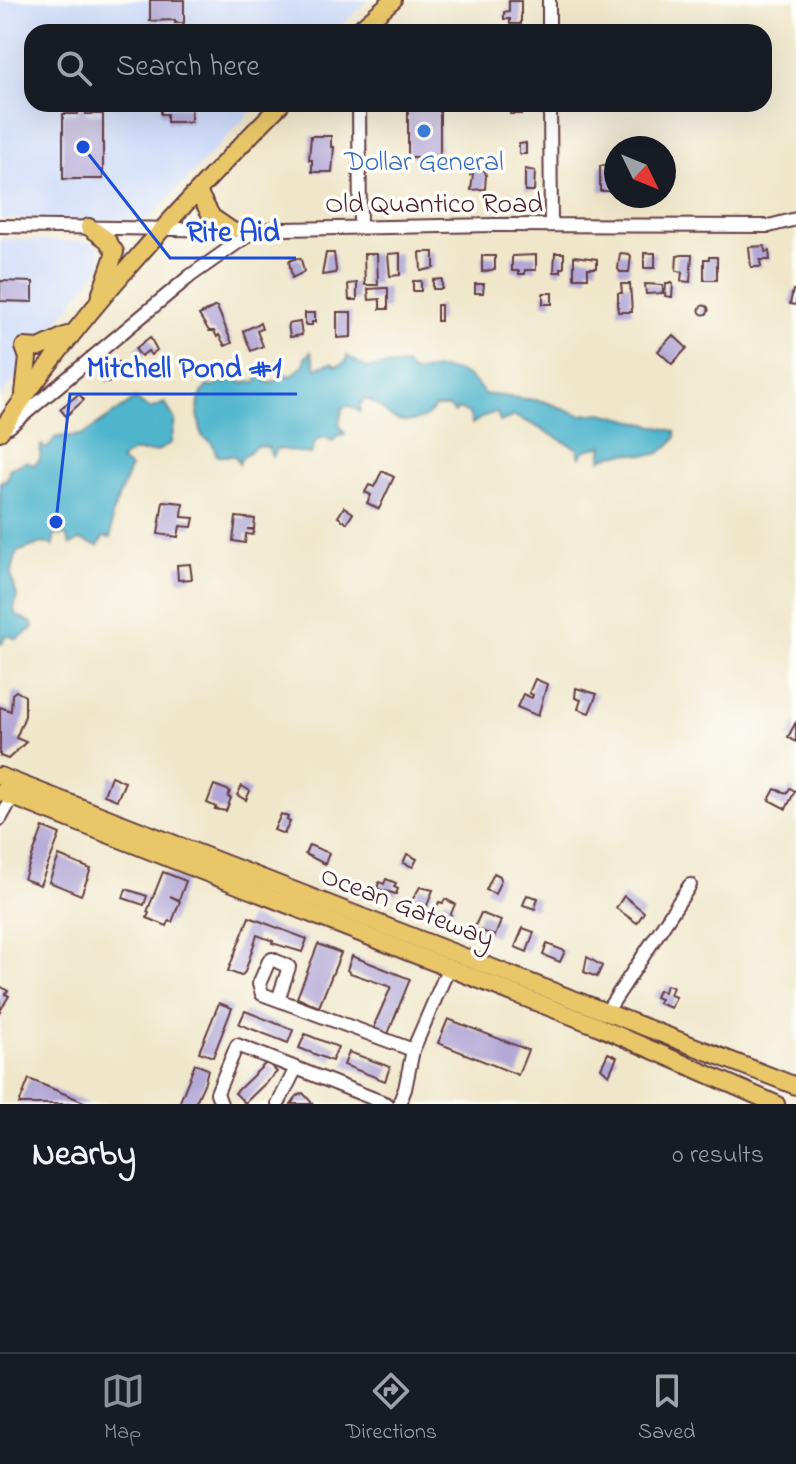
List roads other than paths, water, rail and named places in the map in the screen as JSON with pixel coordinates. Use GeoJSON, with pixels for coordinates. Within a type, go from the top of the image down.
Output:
{"type":"FeatureCollection","features":[{"type":"Feature","properties":{"kind":"main road"},"geometry":{"type":"LineString","coordinates":[[366,24],[393,0]]}},
{"type":"Feature","properties":{"kind":"main road"},"geometry":{"type":"LineString","coordinates":[[0,433],[78,328],[164,229],[273,112]]}},
{"type":"Feature","properties":{"kind":"main road"},"geometry":{"type":"LineString","coordinates":[[198,192],[212,217],[231,230]]}},
{"type":"Feature","properties":{"kind":"main road"},"geometry":{"type":"LineString","coordinates":[[89,227],[111,244],[115,252],[96,308]]}},
{"type":"Feature","properties":{"kind":"main road"},"geometry":{"type":"LineString","coordinates":[[21,402],[27,387],[28,371],[24,347],[39,348],[53,344],[78,328]]}},
{"type":"Feature","properties":{"kind":"main road","name":"Ocean Gateway"},"geometry":{"type":"LineString","coordinates":[[0,776],[11,790],[597,1026],[776,1104]]}},
{"type":"Feature","properties":{"kind":"main road","name":"Ocean Gateway"},"geometry":{"type":"LineString","coordinates":[[11,790],[607,1011],[796,1086]]}},
{"type":"Feature","properties":{"kind":"street"},"geometry":{"type":"LineString","coordinates":[[549,0],[549,24]]}},
{"type":"Feature","properties":{"kind":"street"},"geometry":{"type":"LineString","coordinates":[[359,112],[360,227]]}},
{"type":"Feature","properties":{"kind":"street"},"geometry":{"type":"LineString","coordinates":[[550,112],[551,225]]}},
{"type":"Feature","properties":{"kind":"street","name":"Old Quantico Road"},"geometry":{"type":"LineString","coordinates":[[0,226],[231,230],[551,225],[769,226],[796,219]]}},
{"type":"Feature","properties":{"kind":"street"},"geometry":{"type":"LineString","coordinates":[[769,226],[796,232]]}},
{"type":"Feature","properties":{"kind":"street"},"geometry":{"type":"LineString","coordinates":[[0,433],[190,276],[257,229]]}},
{"type":"Feature","properties":{"kind":"street"},"geometry":{"type":"LineString","coordinates":[[0,819],[11,790]]}},
{"type":"Feature","properties":{"kind":"street"},"geometry":{"type":"LineString","coordinates":[[607,1011],[690,885]]}},
{"type":"Feature","properties":{"kind":"street"},"geometry":{"type":"LineString","coordinates":[[399,1104],[413,1050],[449,967]]}},
{"type":"Feature","properties":{"kind":"street"},"geometry":{"type":"LineString","coordinates":[[278,1000],[413,1050]]}},
{"type":"Feature","properties":{"kind":"street"},"geometry":{"type":"LineString","coordinates":[[221,1104],[217,1093],[237,1045],[387,1104]]}},
{"type":"Feature","properties":{"kind":"street"},"geometry":{"type":"LineString","coordinates":[[278,1104],[296,1068]]}},
{"type":"Feature","properties":{"kind":"water"},"geometry":{"type":"Polygon","coordinates":[[[311,352],[316,368],[331,363],[337,366],[346,362],[347,356],[367,368],[405,364],[413,373],[434,369],[453,370],[470,378],[484,394],[543,401],[581,415],[602,413],[675,431],[676,437],[656,454],[617,454],[601,459],[603,446],[585,450],[580,457],[577,448],[514,416],[500,422],[497,412],[472,424],[469,413],[457,409],[455,413],[449,407],[435,407],[422,418],[404,421],[393,418],[365,399],[360,404],[360,412],[350,406],[343,407],[339,424],[345,434],[333,441],[325,437],[316,440],[311,454],[275,449],[272,457],[268,447],[256,446],[239,464],[235,456],[217,456],[212,443],[202,436],[199,423],[199,404],[207,386],[229,383],[234,378],[231,372],[243,384],[257,382],[258,373],[268,383],[278,380],[285,373],[290,377],[304,365],[305,358],[311,352]]]}},
{"type":"Feature","properties":{"kind":"water"},"geometry":{"type":"Polygon","coordinates":[[[135,399],[150,409],[165,403],[175,420],[171,443],[156,452],[131,452],[120,460],[130,468],[112,514],[111,538],[103,537],[98,546],[80,540],[71,545],[66,535],[54,536],[54,545],[42,543],[17,552],[11,575],[17,596],[14,610],[16,615],[32,623],[33,628],[17,639],[6,635],[0,643],[0,482],[8,478],[9,469],[27,461],[34,465],[40,459],[41,445],[47,449],[56,437],[83,435],[135,399]]]}},
{"type":"Feature","properties":{"kind":"place","name":"Dollar General"},"geometry":{"type":"Point","coordinates":[424,131]}},
{"type":"Feature","properties":{"kind":"place","name":"Rite Aid"},"geometry":{"type":"Point","coordinates":[83,147]}},
{"type":"Feature","properties":{"kind":"place","name":"Mitchell Pond #1"},"geometry":{"type":"Point","coordinates":[56,522]}}]}
